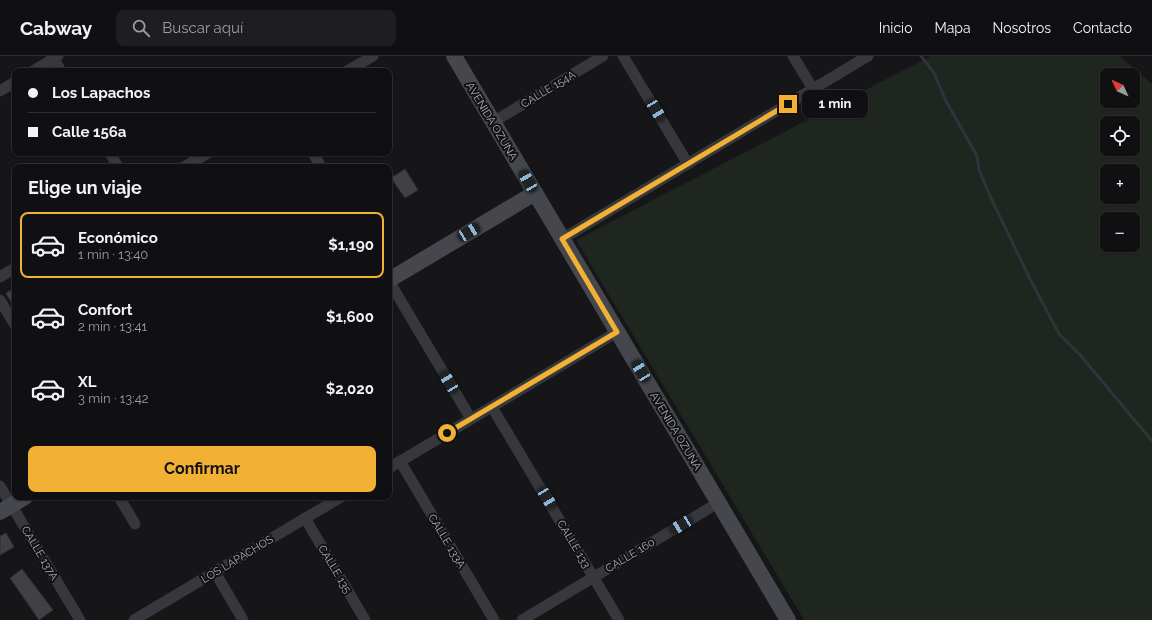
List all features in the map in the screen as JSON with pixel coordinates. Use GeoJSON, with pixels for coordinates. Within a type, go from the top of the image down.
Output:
{"type":"FeatureCollection","features":[{"type":"Feature","properties":{"kind":"main road","name":"AVENIDA OZUNA"},"geometry":{"type":"LineString","coordinates":[[454,56],[788,620]]}},
{"type":"Feature","properties":{"kind":"main road"},"geometry":{"type":"LineString","coordinates":[[392,279],[535,193]]}},
{"type":"Feature","properties":{"kind":"street"},"geometry":{"type":"LineString","coordinates":[[352,68],[373,56]]}},
{"type":"Feature","properties":{"kind":"street","name":"CALLE 154A"},"geometry":{"type":"LineString","coordinates":[[493,122],[603,56]]}},
{"type":"Feature","properties":{"kind":"street"},"geometry":{"type":"LineString","coordinates":[[623,56],[688,164]]}},
{"type":"Feature","properties":{"kind":"street"},"geometry":{"type":"LineString","coordinates":[[793,56],[813,89]]}},
{"type":"Feature","properties":{"kind":"street"},"geometry":{"type":"LineString","coordinates":[[562,239],[868,56]]}},
{"type":"Feature","properties":{"kind":"street"},"geometry":{"type":"LineString","coordinates":[[38,68],[55,57],[60,68]]}},
{"type":"Feature","properties":{"kind":"street"},"geometry":{"type":"LineString","coordinates":[[0,91],[12,84]]}},
{"type":"Feature","properties":{"kind":"street"},"geometry":{"type":"LineString","coordinates":[[189,164],[203,156]]}},
{"type":"Feature","properties":{"kind":"street"},"geometry":{"type":"LineString","coordinates":[[0,277],[12,270]]}},
{"type":"Feature","properties":{"kind":"street"},"geometry":{"type":"LineString","coordinates":[[392,286],[471,419]]}},
{"type":"Feature","properties":{"kind":"street"},"geometry":{"type":"LineString","coordinates":[[0,300],[12,320]]}},
{"type":"Feature","properties":{"kind":"street"},"geometry":{"type":"LineString","coordinates":[[392,466],[617,332]]}},
{"type":"Feature","properties":{"kind":"street","name":"CALLE 133"},"geometry":{"type":"LineString","coordinates":[[492,407],[619,620]]}},
{"type":"Feature","properties":{"kind":"street","name":"CALLE 133A"},"geometry":{"type":"LineString","coordinates":[[400,462],[494,620]]}},
{"type":"Feature","properties":{"kind":"street","name":"CALLE 137A"},"geometry":{"type":"LineString","coordinates":[[0,486],[80,620]]}},
{"type":"Feature","properties":{"kind":"street"},"geometry":{"type":"LineString","coordinates":[[121,500],[135,524]]}},
{"type":"Feature","properties":{"kind":"street","name":"LOS LAPACHOS"},"geometry":{"type":"LineString","coordinates":[[134,620],[336,500]]}},
{"type":"Feature","properties":{"kind":"street","name":"CALLE 160"},"geometry":{"type":"LineString","coordinates":[[522,620],[718,503]]}},
{"type":"Feature","properties":{"kind":"street","name":"CALLE 135"},"geometry":{"type":"LineString","coordinates":[[305,518],[365,620]]}},
{"type":"Feature","properties":{"kind":"street"},"geometry":{"type":"LineString","coordinates":[[215,572],[243,620]]}},
{"type":"Feature","properties":{"kind":"shaded area"},"geometry":{"type":"Polygon","coordinates":[[[931,56],[1120,56],[1134,68],[1100,68],[1100,108],[1140,108],[1140,74],[1152,84],[1152,620],[804,620],[576,240],[931,56]]]}},
{"type":"Feature","properties":{"kind":"building"},"geometry":{"type":"Polygon","coordinates":[[[405,169],[418,190],[405,198],[392,177],[405,169]]]}},
{"type":"Feature","properties":{"kind":"building"},"geometry":{"type":"Polygon","coordinates":[[[12,290],[12,304],[6,293],[12,290]]]}},
{"type":"Feature","properties":{"kind":"building"},"geometry":{"type":"Polygon","coordinates":[[[6,533],[14,547],[0,555],[0,536],[6,533]]]}},
{"type":"Feature","properties":{"kind":"building"},"geometry":{"type":"Polygon","coordinates":[[[22,569],[53,610],[39,620],[10,578],[22,569]]]}},
{"type":"Feature","properties":{"kind":"waterway"},"geometry":{"type":"LineString","coordinates":[[921,56],[934,73],[946,101],[977,156],[979,170],[991,198],[1030,279],[1059,334],[1081,356],[1152,441]]}},
{"type":"Feature","properties":{"kind":"route"},"geometry":{"type":"LineString","coordinates":[[447,433],[617,332],[562,239],[788,104]]}}]}
